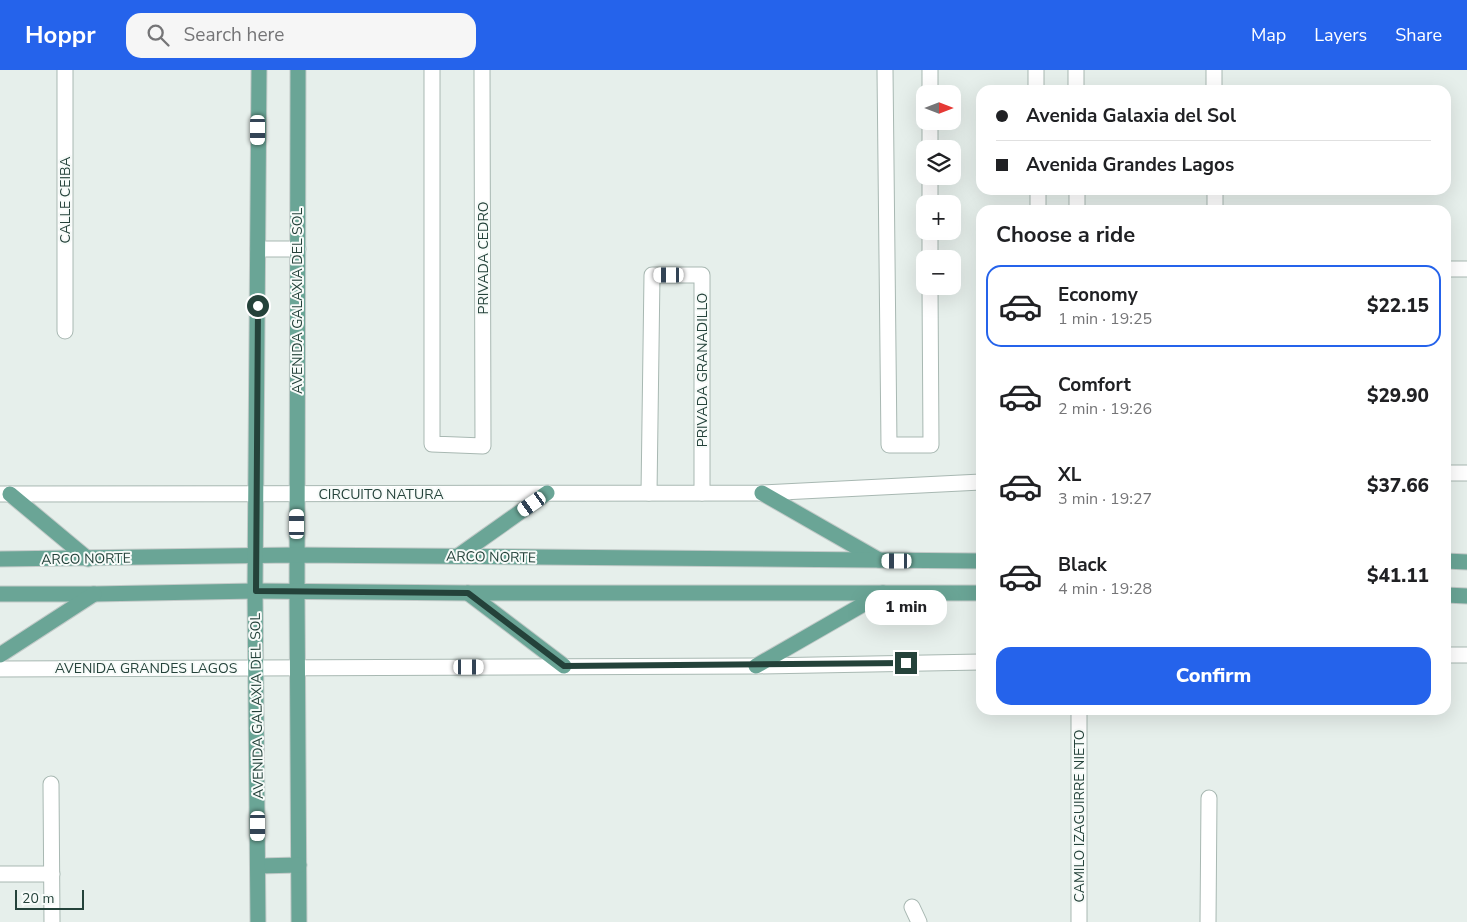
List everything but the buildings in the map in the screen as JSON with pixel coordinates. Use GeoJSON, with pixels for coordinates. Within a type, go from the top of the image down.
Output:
{"type":"FeatureCollection","features":[{"type":"Feature","properties":{"kind":"main road","name":"AVENIDA GALAXIA DEL SOL"},"geometry":{"type":"LineString","coordinates":[[258,922],[256,556],[259,70]]}},
{"type":"Feature","properties":{"kind":"main road","name":"AVENIDA GALAXIA DEL SOL"},"geometry":{"type":"LineString","coordinates":[[298,70],[297,592],[300,922]]}},
{"type":"Feature","properties":{"kind":"main road"},"geometry":{"type":"LineString","coordinates":[[762,493],[880,561]]}},
{"type":"Feature","properties":{"kind":"main road"},"geometry":{"type":"LineString","coordinates":[[5,494],[88,559]]}},
{"type":"Feature","properties":{"kind":"main road"},"geometry":{"type":"LineString","coordinates":[[458,556],[547,494]]}},
{"type":"Feature","properties":{"kind":"main road","name":"ARCO NORTE"},"geometry":{"type":"LineString","coordinates":[[0,559],[297,555],[976,561]]}},
{"type":"Feature","properties":{"kind":"main road"},"geometry":{"type":"LineString","coordinates":[[1451,562],[1467,562]]}},
{"type":"Feature","properties":{"kind":"main road"},"geometry":{"type":"LineString","coordinates":[[0,594],[256,591],[976,593]]}},
{"type":"Feature","properties":{"kind":"main road"},"geometry":{"type":"LineString","coordinates":[[756,666],[884,592]]}},
{"type":"Feature","properties":{"kind":"main road"},"geometry":{"type":"LineString","coordinates":[[468,593],[564,666]]}},
{"type":"Feature","properties":{"kind":"main road"},"geometry":{"type":"LineString","coordinates":[[0,655],[94,594]]}},
{"type":"Feature","properties":{"kind":"main road"},"geometry":{"type":"LineString","coordinates":[[1451,596],[1467,596]]}},
{"type":"Feature","properties":{"kind":"main road"},"geometry":{"type":"LineString","coordinates":[[258,866],[299,865]]}},
{"type":"Feature","properties":{"kind":"street","name":"CALLE CEIBA"},"geometry":{"type":"LineString","coordinates":[[65,70],[65,331]]}},
{"type":"Feature","properties":{"kind":"street","name":"PRIVADA CEDRO"},"geometry":{"type":"LineString","coordinates":[[432,70],[432,444],[483,446],[482,70]]}},
{"type":"Feature","properties":{"kind":"street"},"geometry":{"type":"LineString","coordinates":[[885,70],[890,445],[931,445],[930,295]]}},
{"type":"Feature","properties":{"kind":"street"},"geometry":{"type":"LineString","coordinates":[[930,70],[930,85]]}},
{"type":"Feature","properties":{"kind":"street"},"geometry":{"type":"LineString","coordinates":[[1036,70],[1036,85]]}},
{"type":"Feature","properties":{"kind":"street"},"geometry":{"type":"LineString","coordinates":[[1076,70],[1076,85]]}},
{"type":"Feature","properties":{"kind":"street"},"geometry":{"type":"LineString","coordinates":[[1214,70],[1214,85]]}},
{"type":"Feature","properties":{"kind":"street"},"geometry":{"type":"LineString","coordinates":[[258,249],[298,249]]}},
{"type":"Feature","properties":{"kind":"street"},"geometry":{"type":"LineString","coordinates":[[1451,269],[1467,269]]}},
{"type":"Feature","properties":{"kind":"street","name":"PRIVADA GRANADILLO"},"geometry":{"type":"LineString","coordinates":[[649,494],[652,275],[702,275],[702,493]]}},
{"type":"Feature","properties":{"kind":"street"},"geometry":{"type":"LineString","coordinates":[[1451,473],[1467,473]]}},
{"type":"Feature","properties":{"kind":"street","name":"CIRCUITO NATURA"},"geometry":{"type":"LineString","coordinates":[[5,494],[762,493],[976,482]]}},
{"type":"Feature","properties":{"kind":"street"},"geometry":{"type":"LineString","coordinates":[[1451,655],[1467,655]]}},
{"type":"Feature","properties":{"kind":"street","name":"AVENIDA GRANDES LAGOS"},"geometry":{"type":"LineString","coordinates":[[0,669],[756,666],[976,662]]}},
{"type":"Feature","properties":{"kind":"street","name":"CAMILO IZAGUIRRE NIETO"},"geometry":{"type":"LineString","coordinates":[[1079,922],[1080,715]]}},
{"type":"Feature","properties":{"kind":"street"},"geometry":{"type":"LineString","coordinates":[[51,784],[52,922]]}},
{"type":"Feature","properties":{"kind":"street"},"geometry":{"type":"LineString","coordinates":[[1208,922],[1209,798]]}},
{"type":"Feature","properties":{"kind":"street"},"geometry":{"type":"LineString","coordinates":[[0,874],[52,874]]}},
{"type":"Feature","properties":{"kind":"street"},"geometry":{"type":"LineString","coordinates":[[912,907],[919,922]]}},
{"type":"Feature","properties":{"kind":"route"},"geometry":{"type":"LineString","coordinates":[[258,306],[256,591],[468,593],[564,666],[756,666],[906,663]]}}]}
